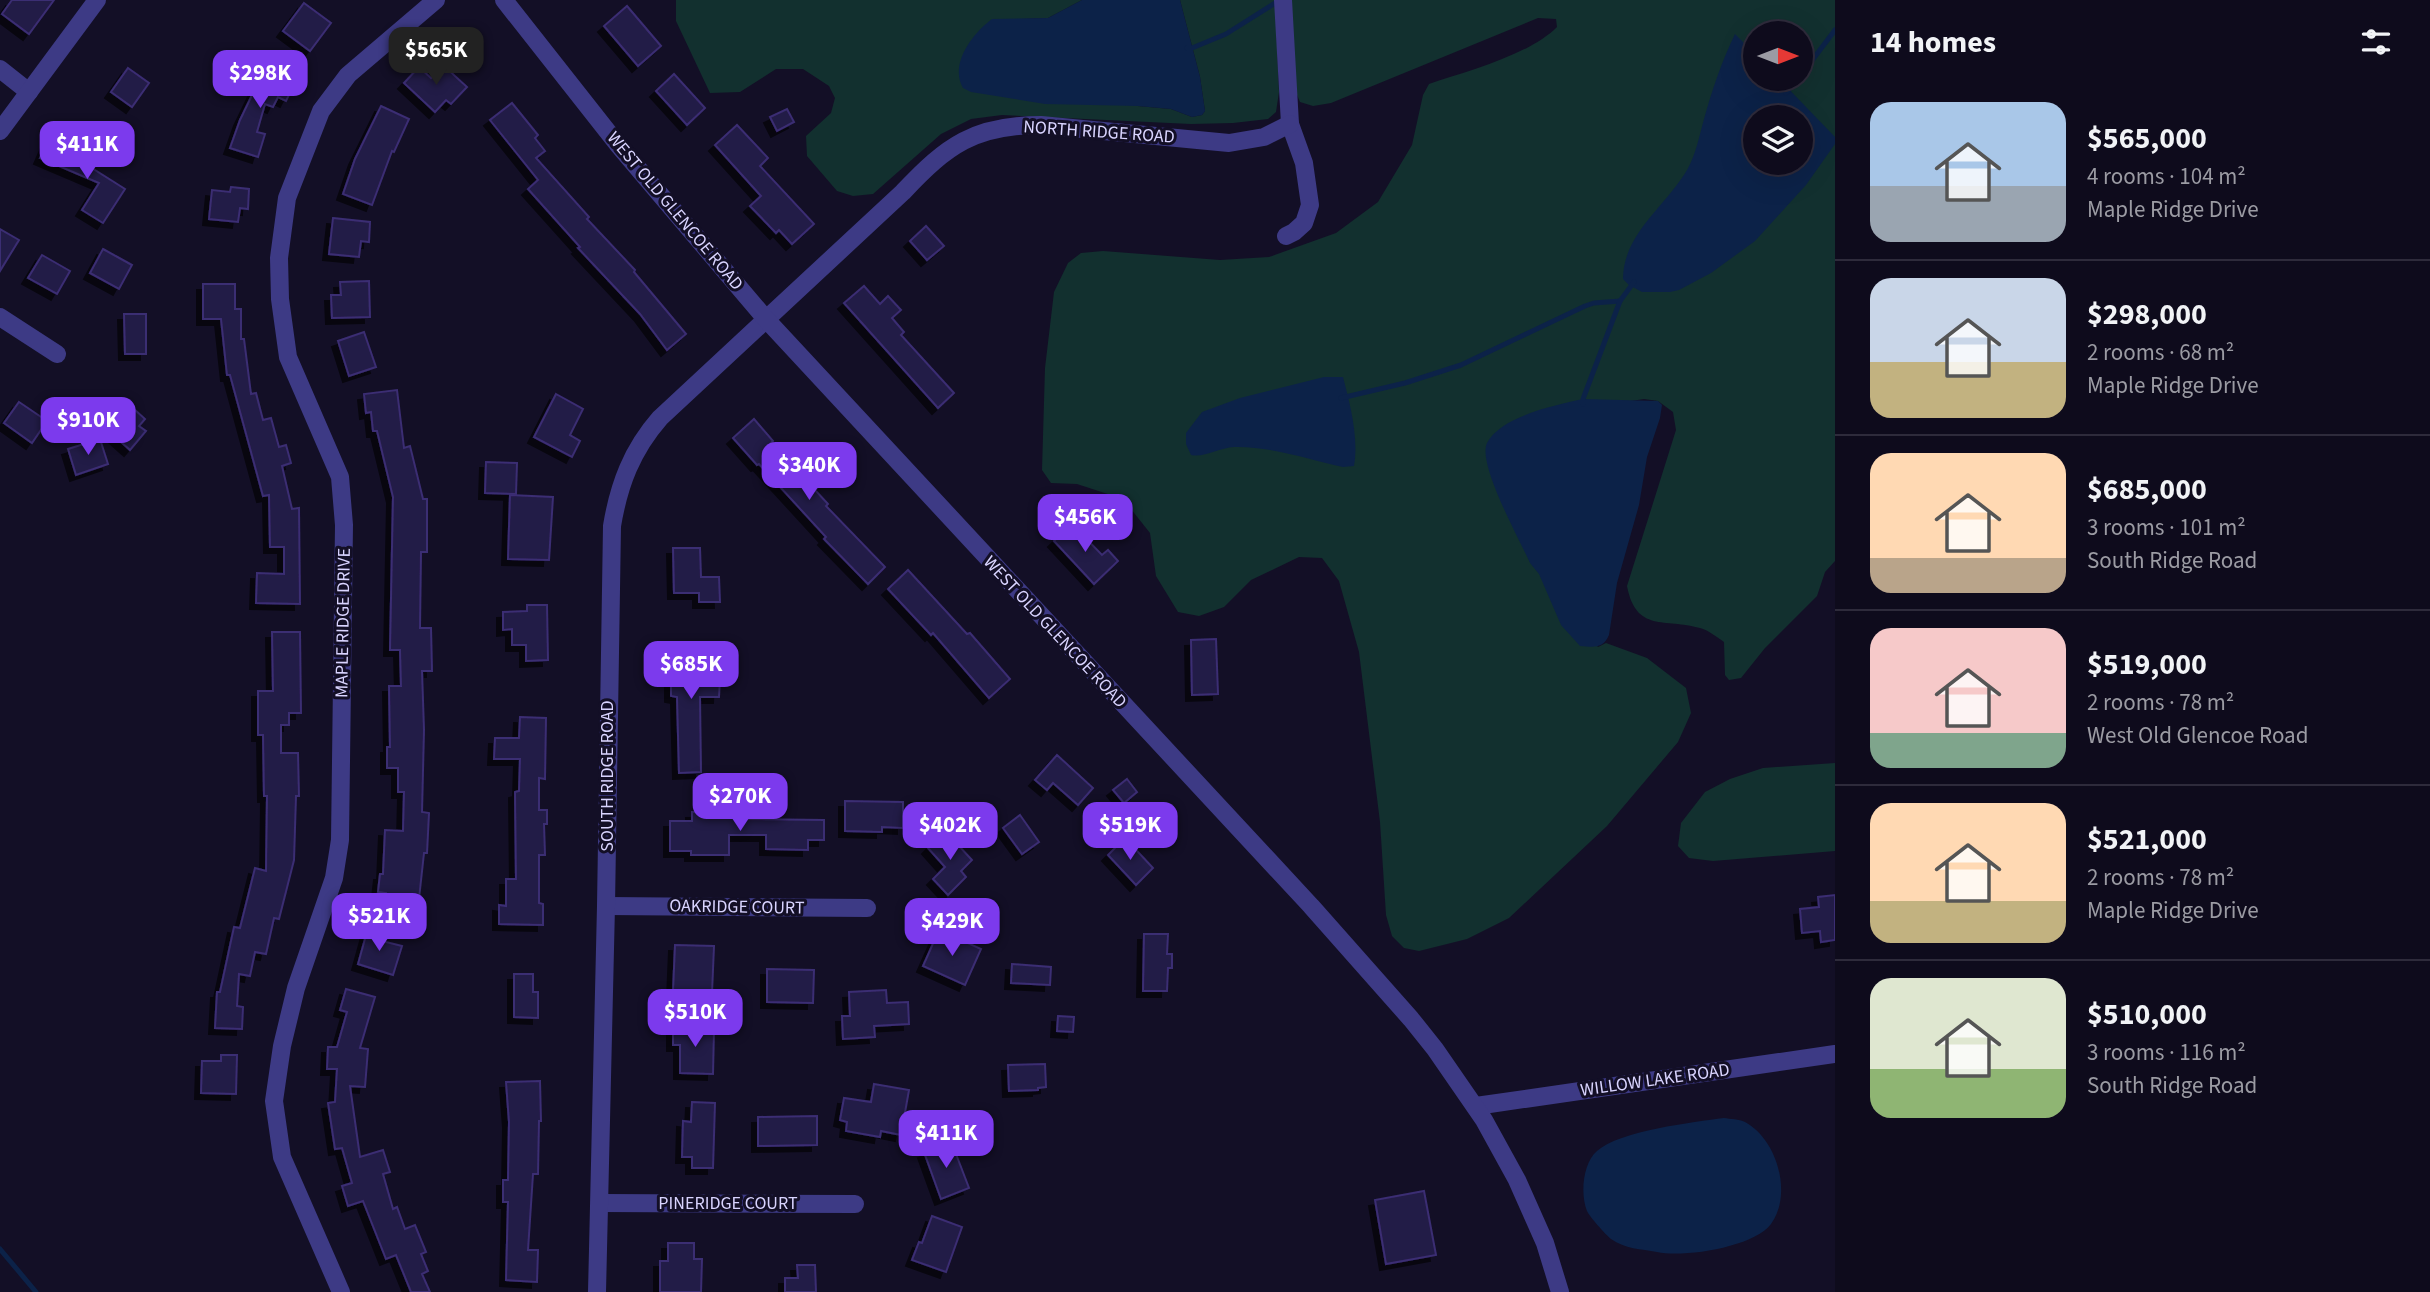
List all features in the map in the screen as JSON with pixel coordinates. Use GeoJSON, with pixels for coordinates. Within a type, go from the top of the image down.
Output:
{"type":"FeatureCollection","features":[{"type":"Feature","properties":{"kind":"street"},"geometry":{"type":"LineString","coordinates":[[0,131],[97,0]]}},
{"type":"Feature","properties":{"kind":"street","name":"MAPLE RIDGE DRIVE"},"geometry":{"type":"LineString","coordinates":[[341,1292],[282,1157],[274,1101],[282,1046],[296,988],[334,878],[340,840],[344,525],[340,477],[288,357],[280,299],[279,258],[287,198],[321,111],[348,75],[436,0]]}},
{"type":"Feature","properties":{"kind":"street","name":"WEST OLD GLENCOE ROAD"},"geometry":{"type":"LineString","coordinates":[[504,0],[619,146],[765,318],[1337,935],[1411,1019],[1476,1106],[1517,1180],[1545,1243],[1560,1292]]}},
{"type":"Feature","properties":{"kind":"street"},"geometry":{"type":"LineString","coordinates":[[1283,0],[1290,124],[1304,163],[1310,205],[1304,223],[1286,236]]}},
{"type":"Feature","properties":{"kind":"street"},"geometry":{"type":"LineString","coordinates":[[0,69],[29,92]]}},
{"type":"Feature","properties":{"kind":"street","name":"NORTH RIDGE ROAD"},"geometry":{"type":"LineString","coordinates":[[765,318],[903,192],[928,165],[950,148],[974,135],[1014,125],[1041,125],[1229,143],[1264,137],[1290,124]]}},
{"type":"Feature","properties":{"kind":"street"},"geometry":{"type":"LineString","coordinates":[[0,317],[57,354]]}},
{"type":"Feature","properties":{"kind":"street","name":"SOUTH RIDGE ROAD"},"geometry":{"type":"LineString","coordinates":[[597,1292],[601,1203],[612,526],[617,496],[627,468],[650,429],[765,318]]}},
{"type":"Feature","properties":{"kind":"street","name":"OAKRIDGE COURT"},"geometry":{"type":"LineString","coordinates":[[606,906],[867,908]]}},
{"type":"Feature","properties":{"kind":"street","name":"WILLOW LAKE ROAD"},"geometry":{"type":"LineString","coordinates":[[1476,1106],[1835,1054]]}},
{"type":"Feature","properties":{"kind":"street","name":"PINERIDGE COURT"},"geometry":{"type":"LineString","coordinates":[[601,1203],[855,1204]]}},
{"type":"Feature","properties":{"kind":"green space"},"geometry":{"type":"Polygon","coordinates":[[[676,0],[1082,0],[1048,18],[992,20],[1138,106],[1171,109],[1192,117],[1202,115],[1205,111],[1200,77],[1180,0],[1275,0],[1279,92],[1276,112],[1268,119],[1191,124],[1002,115],[971,119],[941,134],[873,194],[853,196],[837,191],[807,156],[806,136],[831,113],[835,98],[829,86],[803,69],[776,69],[740,92],[710,93],[676,21],[676,0]]]}},
{"type":"Feature","properties":{"kind":"green space"},"geometry":{"type":"Polygon","coordinates":[[[1291,0],[1835,0],[1835,561],[1825,572],[1817,596],[1765,648],[1741,678],[1729,680],[1725,675],[1724,642],[1700,628],[1654,621],[1645,617],[1631,601],[1627,586],[1676,430],[1673,412],[1658,401],[1644,399],[1519,418],[1498,431],[1487,444],[1530,562],[1598,647],[1606,643],[1647,658],[1686,688],[1691,713],[1678,742],[1607,826],[1509,918],[1467,939],[1419,951],[1404,948],[1392,936],[1386,915],[1380,822],[1359,652],[1339,581],[1322,558],[1299,557],[1251,580],[1224,607],[1199,616],[1178,612],[1156,576],[1150,533],[1123,499],[1077,484],[1051,483],[1042,470],[1045,368],[1054,292],[1068,263],[1081,253],[1103,251],[1220,260],[1269,257],[1336,233],[1378,202],[1412,145],[1423,95],[1429,84],[1497,61],[1531,46],[1557,27],[1556,19],[1538,18],[1331,103],[1313,106],[1300,102],[1295,90],[1291,0]]]}},
{"type":"Feature","properties":{"kind":"green space"},"geometry":{"type":"Polygon","coordinates":[[[1835,763],[1835,851],[1713,861],[1689,858],[1678,846],[1681,823],[1705,792],[1730,779],[1763,768],[1835,763]]]}},
{"type":"Feature","properties":{"kind":"water"},"geometry":{"type":"Polygon","coordinates":[[[1082,0],[1180,0],[1200,77],[1205,111],[1202,115],[1192,117],[1171,109],[1138,106],[1045,104],[971,92],[963,88],[959,79],[961,59],[977,32],[992,19],[1048,18],[1082,0]]]}},
{"type":"Feature","properties":{"kind":"water"},"geometry":{"type":"Polygon","coordinates":[[[1735,34],[1743,42],[1743,91],[1791,91],[1804,105],[1743,105],[1743,175],[1813,175],[1813,114],[1835,137],[1835,144],[1806,185],[1755,241],[1711,273],[1679,290],[1642,292],[1623,279],[1630,248],[1647,221],[1687,170],[1735,34]]]}},
{"type":"Feature","properties":{"kind":"water"},"geometry":{"type":"Polygon","coordinates":[[[1324,377],[1343,377],[1355,433],[1354,466],[1343,467],[1248,447],[1191,455],[1186,444],[1186,433],[1202,412],[1240,398],[1324,377]]]}},
{"type":"Feature","properties":{"kind":"water"},"geometry":{"type":"Polygon","coordinates":[[[1583,399],[1658,401],[1662,405],[1647,457],[1639,505],[1617,583],[1609,635],[1604,643],[1594,647],[1580,646],[1561,625],[1539,574],[1530,563],[1501,502],[1488,467],[1486,453],[1487,443],[1494,434],[1516,419],[1583,399]]]}},
{"type":"Feature","properties":{"kind":"water"},"geometry":{"type":"Polygon","coordinates":[[[1724,1118],[1743,1121],[1756,1130],[1766,1141],[1778,1168],[1781,1198],[1778,1212],[1762,1232],[1735,1245],[1718,1249],[1669,1253],[1622,1245],[1609,1237],[1591,1217],[1585,1204],[1583,1188],[1589,1163],[1597,1151],[1622,1138],[1639,1133],[1724,1118]]]}},
{"type":"Feature","properties":{"kind":"building"},"geometry":{"type":"Polygon","coordinates":[[[12,0],[54,0],[29,34],[2,14],[12,0]]]}},
{"type":"Feature","properties":{"kind":"building"},"geometry":{"type":"Polygon","coordinates":[[[304,3],[331,23],[310,51],[283,31],[304,3]]]}},
{"type":"Feature","properties":{"kind":"building"},"geometry":{"type":"Polygon","coordinates":[[[627,6],[661,46],[638,66],[604,26],[627,6]]]}},
{"type":"Feature","properties":{"kind":"building"},"geometry":{"type":"Polygon","coordinates":[[[443,65],[467,87],[451,104],[446,100],[435,112],[404,83],[419,67],[431,78],[443,65]]]}},
{"type":"Feature","properties":{"kind":"building"},"geometry":{"type":"Polygon","coordinates":[[[266,66],[296,81],[286,101],[278,97],[273,107],[265,104],[257,132],[265,134],[258,157],[230,148],[266,66]]]}},
{"type":"Feature","properties":{"kind":"building"},"geometry":{"type":"Polygon","coordinates":[[[128,68],[149,83],[132,107],[111,92],[128,68]]]}},
{"type":"Feature","properties":{"kind":"building"},"geometry":{"type":"Polygon","coordinates":[[[674,74],[705,108],[687,125],[656,91],[674,74]]]}},
{"type":"Feature","properties":{"kind":"building"},"geometry":{"type":"Polygon","coordinates":[[[512,103],[538,135],[535,138],[545,151],[536,158],[589,217],[587,219],[635,270],[686,334],[667,350],[640,314],[578,248],[580,247],[528,189],[538,180],[490,120],[512,103]]]}},
{"type":"Feature","properties":{"kind":"building"},"geometry":{"type":"Polygon","coordinates":[[[381,106],[409,119],[394,152],[392,151],[372,205],[343,194],[355,159],[381,106]]]}},
{"type":"Feature","properties":{"kind":"building"},"geometry":{"type":"Polygon","coordinates":[[[787,109],[794,122],[777,131],[770,117],[787,109]]]}},
{"type":"Feature","properties":{"kind":"building"},"geometry":{"type":"Polygon","coordinates":[[[737,125],[768,158],[760,166],[814,224],[792,244],[779,230],[776,233],[750,206],[761,196],[715,145],[737,125]]]}},
{"type":"Feature","properties":{"kind":"building"},"geometry":{"type":"Polygon","coordinates":[[[47,142],[86,158],[84,163],[125,189],[103,223],[82,210],[99,183],[40,158],[47,142]]]}},
{"type":"Feature","properties":{"kind":"building"},"geometry":{"type":"Polygon","coordinates":[[[231,187],[249,189],[248,209],[240,208],[238,222],[209,219],[212,190],[230,192],[231,187]]]}},
{"type":"Feature","properties":{"kind":"building"},"geometry":{"type":"Polygon","coordinates":[[[333,218],[370,222],[369,242],[361,241],[359,257],[329,254],[333,218]]]}},
{"type":"Feature","properties":{"kind":"building"},"geometry":{"type":"Polygon","coordinates":[[[926,226],[944,246],[927,260],[910,241],[926,226]]]}},
{"type":"Feature","properties":{"kind":"building"},"geometry":{"type":"Polygon","coordinates":[[[0,229],[19,240],[0,271],[0,229]]]}},
{"type":"Feature","properties":{"kind":"building"},"geometry":{"type":"Polygon","coordinates":[[[103,249],[132,265],[119,289],[90,273],[103,249]]]}},
{"type":"Feature","properties":{"kind":"building"},"geometry":{"type":"Polygon","coordinates":[[[42,255],[70,271],[57,294],[28,278],[42,255]]]}},
{"type":"Feature","properties":{"kind":"building"},"geometry":{"type":"Polygon","coordinates":[[[369,281],[370,317],[332,318],[331,295],[341,295],[340,282],[369,281]]]}},
{"type":"Feature","properties":{"kind":"building"},"geometry":{"type":"Polygon","coordinates":[[[203,284],[235,284],[235,309],[241,309],[241,339],[244,339],[251,394],[256,393],[263,420],[271,418],[279,447],[286,445],[291,463],[282,466],[292,509],[299,508],[300,604],[256,603],[257,573],[284,574],[284,547],[270,547],[269,495],[263,496],[230,375],[227,375],[221,319],[203,319],[203,284]]]}},
{"type":"Feature","properties":{"kind":"building"},"geometry":{"type":"Polygon","coordinates":[[[864,286],[880,304],[888,296],[901,310],[892,318],[904,332],[901,335],[954,393],[938,408],[844,303],[864,286]]]}},
{"type":"Feature","properties":{"kind":"building"},"geometry":{"type":"Polygon","coordinates":[[[124,314],[146,314],[146,354],[125,354],[124,314]]]}},
{"type":"Feature","properties":{"kind":"building"},"geometry":{"type":"Polygon","coordinates":[[[364,332],[376,367],[349,376],[338,341],[364,332]]]}},
{"type":"Feature","properties":{"kind":"building"},"geometry":{"type":"Polygon","coordinates":[[[397,390],[404,448],[410,446],[423,499],[427,499],[427,552],[421,552],[420,628],[431,628],[432,671],[422,671],[422,812],[429,813],[427,853],[424,853],[417,917],[384,914],[386,893],[378,892],[380,874],[383,874],[385,830],[403,831],[404,792],[398,792],[398,768],[387,768],[387,747],[390,747],[389,686],[401,686],[400,650],[390,650],[393,497],[377,431],[373,431],[371,412],[366,413],[364,394],[397,390]]]}},
{"type":"Feature","properties":{"kind":"building"},"geometry":{"type":"Polygon","coordinates":[[[556,394],[583,409],[570,435],[580,441],[572,457],[534,437],[556,394]]]}},
{"type":"Feature","properties":{"kind":"building"},"geometry":{"type":"Polygon","coordinates":[[[19,402],[47,421],[32,443],[4,423],[19,402]]]}},
{"type":"Feature","properties":{"kind":"building"},"geometry":{"type":"Polygon","coordinates":[[[134,409],[145,419],[139,426],[146,431],[130,450],[112,434],[134,409]]]}},
{"type":"Feature","properties":{"kind":"building"},"geometry":{"type":"Polygon","coordinates":[[[754,419],[773,441],[766,448],[787,470],[796,462],[818,487],[815,490],[828,504],[826,506],[885,567],[868,584],[733,438],[754,419]]]}},
{"type":"Feature","properties":{"kind":"building"},"geometry":{"type":"Polygon","coordinates":[[[100,439],[108,464],[76,475],[68,449],[100,439]]]}},
{"type":"Feature","properties":{"kind":"building"},"geometry":{"type":"Polygon","coordinates":[[[486,462],[517,463],[516,494],[485,493],[486,462]]]}},
{"type":"Feature","properties":{"kind":"building"},"geometry":{"type":"Polygon","coordinates":[[[510,495],[553,497],[549,560],[508,559],[510,495]]]}},
{"type":"Feature","properties":{"kind":"building"},"geometry":{"type":"Polygon","coordinates":[[[1072,524],[1102,555],[1108,550],[1118,561],[1094,584],[1054,541],[1072,524]]]}},
{"type":"Feature","properties":{"kind":"building"},"geometry":{"type":"Polygon","coordinates":[[[673,548],[700,548],[701,577],[719,577],[720,602],[699,602],[699,593],[674,593],[673,548]]]}},
{"type":"Feature","properties":{"kind":"building"},"geometry":{"type":"Polygon","coordinates":[[[908,570],[967,634],[970,633],[1010,679],[989,698],[933,633],[931,635],[888,589],[908,570]]]}},
{"type":"Feature","properties":{"kind":"building"},"geometry":{"type":"Polygon","coordinates":[[[527,605],[547,605],[548,660],[526,661],[526,645],[512,645],[512,629],[503,630],[503,612],[527,611],[527,605]]]}},
{"type":"Feature","properties":{"kind":"building"},"geometry":{"type":"Polygon","coordinates":[[[272,632],[300,632],[301,713],[289,713],[289,725],[281,725],[281,753],[298,753],[299,796],[296,796],[294,860],[279,919],[274,918],[266,954],[255,952],[250,976],[239,974],[237,1006],[243,1007],[242,1029],[215,1028],[217,992],[220,992],[234,927],[240,928],[255,868],[266,871],[267,796],[264,796],[263,735],[258,735],[258,691],[273,691],[272,632]]]}},
{"type":"Feature","properties":{"kind":"building"},"geometry":{"type":"Polygon","coordinates":[[[1216,639],[1218,694],[1192,695],[1191,640],[1216,639]]]}},
{"type":"Feature","properties":{"kind":"building"},"geometry":{"type":"Polygon","coordinates":[[[677,642],[707,642],[707,678],[720,679],[719,697],[700,697],[701,772],[679,773],[677,697],[671,696],[671,677],[677,677],[677,642]]]}},
{"type":"Feature","properties":{"kind":"building"},"geometry":{"type":"Polygon","coordinates":[[[520,717],[546,718],[545,779],[539,778],[539,810],[547,810],[547,824],[544,824],[545,855],[539,855],[539,903],[543,904],[543,925],[499,924],[499,905],[506,906],[506,879],[516,879],[515,792],[519,791],[520,759],[494,759],[495,738],[519,738],[520,717]]]}},
{"type":"Feature","properties":{"kind":"building"},"geometry":{"type":"Polygon","coordinates":[[[1057,755],[1093,788],[1078,805],[1053,783],[1047,790],[1035,780],[1057,755]]]}},
{"type":"Feature","properties":{"kind":"building"},"geometry":{"type":"Polygon","coordinates":[[[1127,779],[1137,792],[1124,803],[1113,790],[1127,779]]]}},
{"type":"Feature","properties":{"kind":"building"},"geometry":{"type":"Polygon","coordinates":[[[845,801],[903,802],[903,828],[882,827],[882,832],[845,831],[845,801]]]}},
{"type":"Feature","properties":{"kind":"building"},"geometry":{"type":"Polygon","coordinates":[[[742,811],[742,819],[824,820],[824,840],[808,840],[808,850],[766,849],[766,835],[729,835],[729,855],[691,855],[691,851],[670,851],[670,821],[692,821],[692,812],[742,811]]]}},
{"type":"Feature","properties":{"kind":"building"},"geometry":{"type":"Polygon","coordinates":[[[1020,815],[1039,842],[1022,854],[1003,828],[1020,815]]]}},
{"type":"Feature","properties":{"kind":"building"},"geometry":{"type":"Polygon","coordinates":[[[945,831],[972,860],[961,871],[966,877],[948,895],[933,879],[945,867],[928,848],[945,831]]]}},
{"type":"Feature","properties":{"kind":"building"},"geometry":{"type":"Polygon","coordinates":[[[1125,838],[1153,868],[1136,885],[1108,855],[1125,838]]]}},
{"type":"Feature","properties":{"kind":"building"},"geometry":{"type":"Polygon","coordinates":[[[1835,895],[1835,940],[1821,942],[1820,931],[1802,933],[1800,909],[1819,907],[1818,897],[1835,895]]]}},
{"type":"Feature","properties":{"kind":"building"},"geometry":{"type":"Polygon","coordinates":[[[368,928],[384,933],[382,941],[402,946],[393,975],[358,964],[368,928]]]}},
{"type":"Feature","properties":{"kind":"building"},"geometry":{"type":"Polygon","coordinates":[[[939,930],[981,949],[965,985],[923,966],[939,930]]]}},
{"type":"Feature","properties":{"kind":"building"},"geometry":{"type":"Polygon","coordinates":[[[1144,934],[1168,934],[1167,954],[1172,954],[1172,968],[1168,968],[1167,991],[1143,991],[1144,934]]]}},
{"type":"Feature","properties":{"kind":"building"},"geometry":{"type":"Polygon","coordinates":[[[675,945],[714,946],[712,993],[673,992],[675,945]]]}},
{"type":"Feature","properties":{"kind":"building"},"geometry":{"type":"Polygon","coordinates":[[[1012,964],[1051,967],[1050,985],[1011,983],[1012,964]]]}},
{"type":"Feature","properties":{"kind":"building"},"geometry":{"type":"Polygon","coordinates":[[[767,969],[814,970],[813,1003],[767,1002],[767,969]]]}},
{"type":"Feature","properties":{"kind":"building"},"geometry":{"type":"Polygon","coordinates":[[[514,974],[533,974],[533,992],[538,992],[538,1018],[514,1017],[514,974]]]}},
{"type":"Feature","properties":{"kind":"building"},"geometry":{"type":"Polygon","coordinates":[[[346,989],[375,997],[360,1048],[368,1049],[365,1087],[350,1086],[360,1157],[383,1150],[390,1172],[383,1174],[393,1209],[397,1207],[405,1229],[415,1225],[426,1252],[421,1254],[428,1271],[422,1274],[430,1292],[411,1292],[396,1255],[386,1259],[363,1201],[348,1206],[342,1186],[352,1183],[342,1148],[335,1149],[328,1103],[335,1102],[337,1069],[327,1069],[328,1047],[337,1047],[347,1012],[340,1010],[346,989]]]}},
{"type":"Feature","properties":{"kind":"building"},"geometry":{"type":"Polygon","coordinates":[[[886,990],[887,1003],[908,1002],[909,1024],[874,1026],[875,1037],[843,1039],[842,1016],[850,1016],[849,992],[886,990]]]}},
{"type":"Feature","properties":{"kind":"building"},"geometry":{"type":"Polygon","coordinates":[[[1058,1016],[1074,1017],[1073,1032],[1057,1031],[1058,1016]]]}},
{"type":"Feature","properties":{"kind":"building"},"geometry":{"type":"Polygon","coordinates":[[[673,1023],[692,1023],[692,1029],[714,1029],[713,1074],[680,1073],[680,1045],[673,1045],[673,1023]]]}},
{"type":"Feature","properties":{"kind":"building"},"geometry":{"type":"Polygon","coordinates":[[[221,1055],[237,1055],[236,1094],[201,1093],[202,1061],[221,1061],[221,1055]]]}},
{"type":"Feature","properties":{"kind":"building"},"geometry":{"type":"Polygon","coordinates":[[[1045,1064],[1046,1087],[1038,1090],[1009,1091],[1008,1065],[1045,1064]]]}},
{"type":"Feature","properties":{"kind":"building"},"geometry":{"type":"Polygon","coordinates":[[[540,1081],[538,1174],[533,1174],[528,1250],[538,1250],[537,1282],[506,1280],[508,1202],[503,1202],[503,1180],[508,1180],[509,1122],[506,1082],[540,1081]]]}},
{"type":"Feature","properties":{"kind":"building"},"geometry":{"type":"Polygon","coordinates":[[[874,1084],[909,1090],[901,1135],[881,1131],[880,1137],[846,1131],[847,1122],[840,1120],[844,1098],[871,1102],[874,1084]]]}},
{"type":"Feature","properties":{"kind":"building"},"geometry":{"type":"Polygon","coordinates":[[[692,1102],[715,1103],[713,1168],[692,1168],[692,1157],[682,1157],[683,1121],[691,1122],[692,1102]]]}},
{"type":"Feature","properties":{"kind":"building"},"geometry":{"type":"Polygon","coordinates":[[[817,1116],[817,1145],[758,1146],[758,1117],[817,1116]]]}},
{"type":"Feature","properties":{"kind":"building"},"geometry":{"type":"Polygon","coordinates":[[[951,1141],[969,1188],[941,1199],[924,1152],[951,1141]]]}},
{"type":"Feature","properties":{"kind":"building"},"geometry":{"type":"Polygon","coordinates":[[[1424,1191],[1436,1255],[1386,1264],[1375,1200],[1424,1191]]]}},
{"type":"Feature","properties":{"kind":"building"},"geometry":{"type":"Polygon","coordinates":[[[932,1216],[962,1227],[946,1272],[912,1260],[932,1216]]]}},
{"type":"Feature","properties":{"kind":"building"},"geometry":{"type":"Polygon","coordinates":[[[668,1243],[694,1243],[694,1259],[702,1259],[701,1292],[660,1292],[660,1261],[668,1261],[668,1243]]]}},
{"type":"Feature","properties":{"kind":"building"},"geometry":{"type":"Polygon","coordinates":[[[797,1265],[815,1265],[816,1292],[785,1292],[785,1278],[798,1278],[797,1265]]]}},
{"type":"Feature","properties":{"kind":"waterway"},"geometry":{"type":"LineString","coordinates":[[1187,48],[1226,34],[1280,0]]}},
{"type":"Feature","properties":{"kind":"waterway"},"geometry":{"type":"LineString","coordinates":[[1813,59],[1835,30]]}},
{"type":"Feature","properties":{"kind":"waterway"},"geometry":{"type":"LineString","coordinates":[[1583,404],[1620,301],[1634,282]]}},
{"type":"Feature","properties":{"kind":"waterway"},"geometry":{"type":"LineString","coordinates":[[1341,398],[1405,383],[1461,365],[1585,306],[1620,301]]}},
{"type":"Feature","properties":{"kind":"waterway"},"geometry":{"type":"LineString","coordinates":[[0,1249],[36,1292]]}}]}
